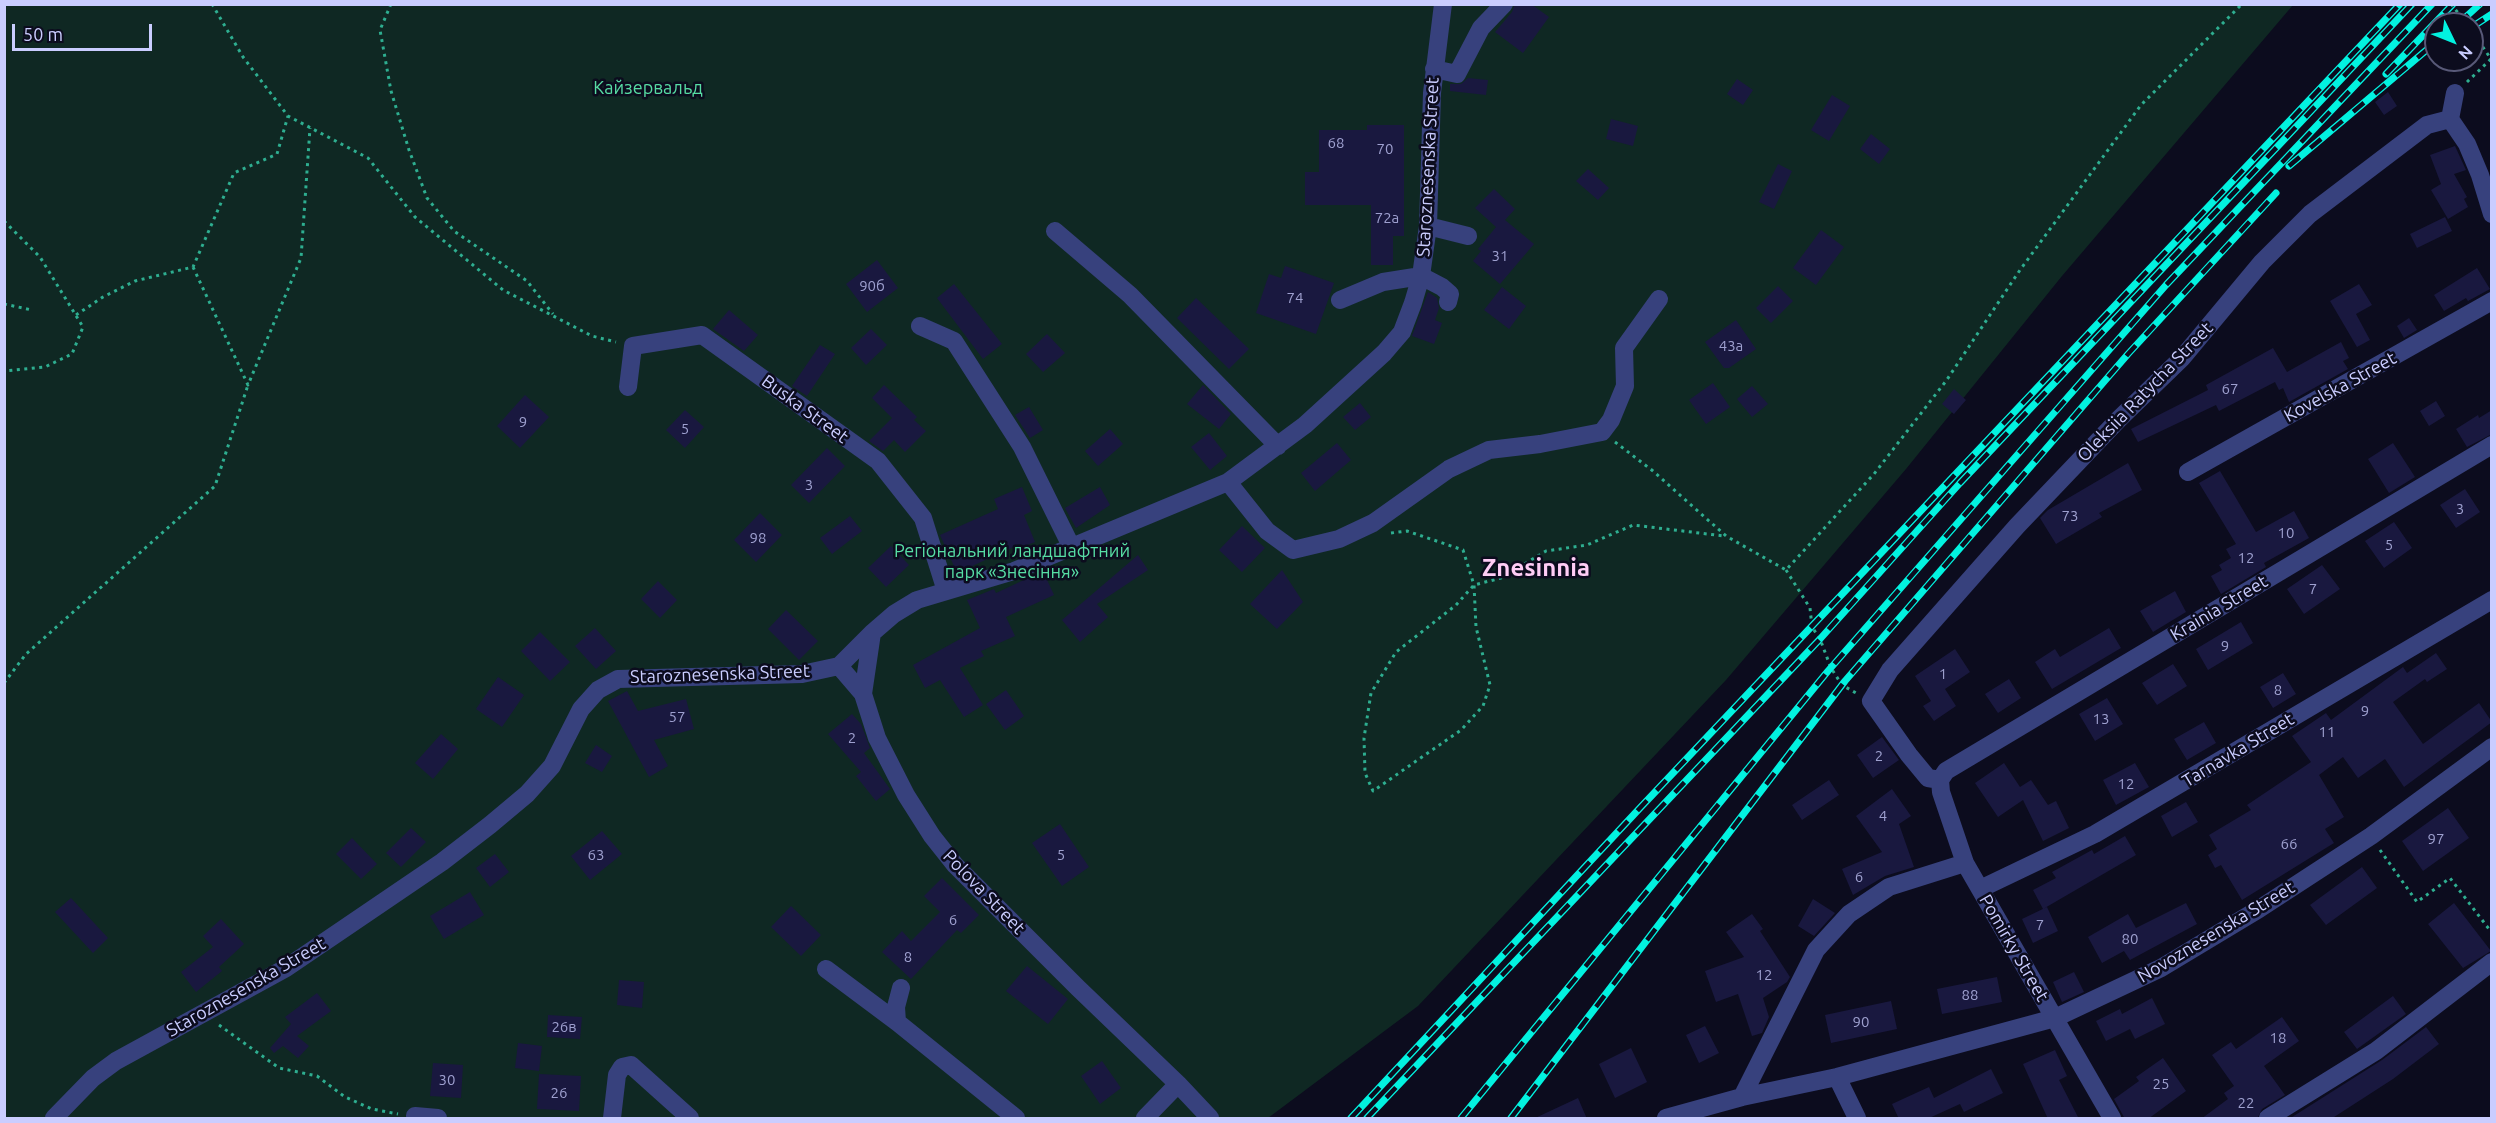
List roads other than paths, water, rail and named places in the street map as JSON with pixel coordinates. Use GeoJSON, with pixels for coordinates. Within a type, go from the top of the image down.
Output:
{"type":"FeatureCollection","features":[{"type":"Feature","properties":{"kind":"street","name":"Staroznesenska Street"},"geometry":{"type":"LineString","coordinates":[[54,1119],[93,1078],[116,1061],[286,968],[442,862],[490,825],[527,794],[552,766],[581,709],[598,690],[618,679],[802,674],[839,666],[894,614],[917,600],[1014,571],[1228,482],[1278,446],[1384,353],[1402,332],[1421,276],[1428,226],[1434,69],[1443,4]]}},
{"type":"Feature","properties":{"kind":"street"},"geometry":{"type":"LineString","coordinates":[[1434,69],[1457,74],[1481,28],[1504,4]]}},
{"type":"Feature","properties":{"kind":"street"},"geometry":{"type":"LineString","coordinates":[[2455,93],[2450,119],[2486,172],[2492,214]]}},
{"type":"Feature","properties":{"kind":"street","name":"Oleksiia Ratycha Street"},"geometry":{"type":"LineString","coordinates":[[1943,775],[1928,778],[1871,701],[1890,670],[2017,526],[2119,419],[2182,358],[2262,262],[2302,222],[2427,125],[2450,119]]}},
{"type":"Feature","properties":{"kind":"street"},"geometry":{"type":"LineString","coordinates":[[1428,226],[1468,236]]}},
{"type":"Feature","properties":{"kind":"street"},"geometry":{"type":"LineString","coordinates":[[1054,231],[1130,295],[1278,446]]}},
{"type":"Feature","properties":{"kind":"street"},"geometry":{"type":"LineString","coordinates":[[1340,300],[1383,282],[1421,276],[1450,294],[1448,302]]}},
{"type":"Feature","properties":{"kind":"street"},"geometry":{"type":"LineString","coordinates":[[1228,482],[1267,531],[1293,550],[1339,539],[1373,523],[1449,469],[1489,450],[1540,444],[1602,432],[1611,420],[1625,386],[1624,348],[1659,299]]}},
{"type":"Feature","properties":{"kind":"street","name":"Kovelska Street"},"geometry":{"type":"LineString","coordinates":[[2188,472],[2492,302]]}},
{"type":"Feature","properties":{"kind":"street"},"geometry":{"type":"LineString","coordinates":[[920,326],[954,341],[1022,447],[1072,548]]}},
{"type":"Feature","properties":{"kind":"street","name":"Buska Street"},"geometry":{"type":"LineString","coordinates":[[628,387],[633,346],[702,334],[878,461],[923,518],[946,591]]}},
{"type":"Feature","properties":{"kind":"street","name":"Krainia Street"},"geometry":{"type":"LineString","coordinates":[[1943,775],[2492,445]]}},
{"type":"Feature","properties":{"kind":"street","name":"Tarnavka Street"},"geometry":{"type":"LineString","coordinates":[[1980,889],[2095,834],[2492,600]]}},
{"type":"Feature","properties":{"kind":"street"},"geometry":{"type":"LineString","coordinates":[[863,694],[872,633]]}},
{"type":"Feature","properties":{"kind":"street","name":"Polova Street"},"geometry":{"type":"LineString","coordinates":[[839,666],[863,694],[877,738],[906,795],[932,836],[955,865],[1178,1084],[1210,1119]]}},
{"type":"Feature","properties":{"kind":"street","name":"Novoznesenska Street"},"geometry":{"type":"LineString","coordinates":[[1666,1119],[1742,1097],[1836,1077],[2055,1018],[2161,968],[2259,909],[2371,836],[2492,747]]}},
{"type":"Feature","properties":{"kind":"street","name":"Pomirky Street"},"geometry":{"type":"LineString","coordinates":[[1943,775],[1941,792],[1965,863],[2112,1119]]}},
{"type":"Feature","properties":{"kind":"street"},"geometry":{"type":"LineString","coordinates":[[1742,1097],[1816,950],[1849,914],[1888,887],[1965,863]]}},
{"type":"Feature","properties":{"kind":"street"},"geometry":{"type":"LineString","coordinates":[[2268,1119],[2376,1051],[2492,962]]}},
{"type":"Feature","properties":{"kind":"street"},"geometry":{"type":"LineString","coordinates":[[826,969],[897,1022],[1016,1119]]}},
{"type":"Feature","properties":{"kind":"street"},"geometry":{"type":"LineString","coordinates":[[897,1022],[896,1007],[901,988]]}},
{"type":"Feature","properties":{"kind":"street"},"geometry":{"type":"LineString","coordinates":[[612,1119],[617,1075],[622,1067],[631,1065],[690,1119]]}},
{"type":"Feature","properties":{"kind":"street"},"geometry":{"type":"LineString","coordinates":[[1836,1077],[1857,1119]]}},
{"type":"Feature","properties":{"kind":"street"},"geometry":{"type":"LineString","coordinates":[[1145,1119],[1178,1084]]}},
{"type":"Feature","properties":{"kind":"street"},"geometry":{"type":"LineString","coordinates":[[415,1116],[438,1119]]}},
{"type":"Feature","properties":{"kind":"railway"},"geometry":{"type":"LineString","coordinates":[[1351,1118],[1639,809],[2400,4]]}},
{"type":"Feature","properties":{"kind":"railway"},"geometry":{"type":"LineString","coordinates":[[1367,1118],[1820,639],[1960,483],[2412,4]]}},
{"type":"Feature","properties":{"kind":"railway"},"geometry":{"type":"LineString","coordinates":[[1461,1118],[1828,671],[2166,285],[2432,4]]}},
{"type":"Feature","properties":{"kind":"railway"},"geometry":{"type":"LineString","coordinates":[[2386,74],[2453,4]]}},
{"type":"Feature","properties":{"kind":"railway"},"geometry":{"type":"LineString","coordinates":[[2471,12],[2480,4]]}},
{"type":"Feature","properties":{"kind":"railway"},"geometry":{"type":"LineString","coordinates":[[2484,19],[2492,14]]}},
{"type":"Feature","properties":{"kind":"railway"},"geometry":{"type":"LineString","coordinates":[[2289,166],[2424,52]]}},
{"type":"Feature","properties":{"kind":"railway"},"geometry":{"type":"LineString","coordinates":[[1511,1118],[1845,681],[2128,354],[2276,193]]}},
{"type":"Feature","properties":{"kind":"district","name":"Znesinnia"},"geometry":{"type":"Point","coordinates":[1536,568]}},
{"type":"Feature","properties":{"kind":"park label","name":"Кайзервальд"},"geometry":{"type":"Point","coordinates":[648,88]}},
{"type":"Feature","properties":{"kind":"park label","name":"Регіональний ландшафтний парк «Знесіння»"},"geometry":{"type":"Point","coordinates":[1012,561]}}]}
